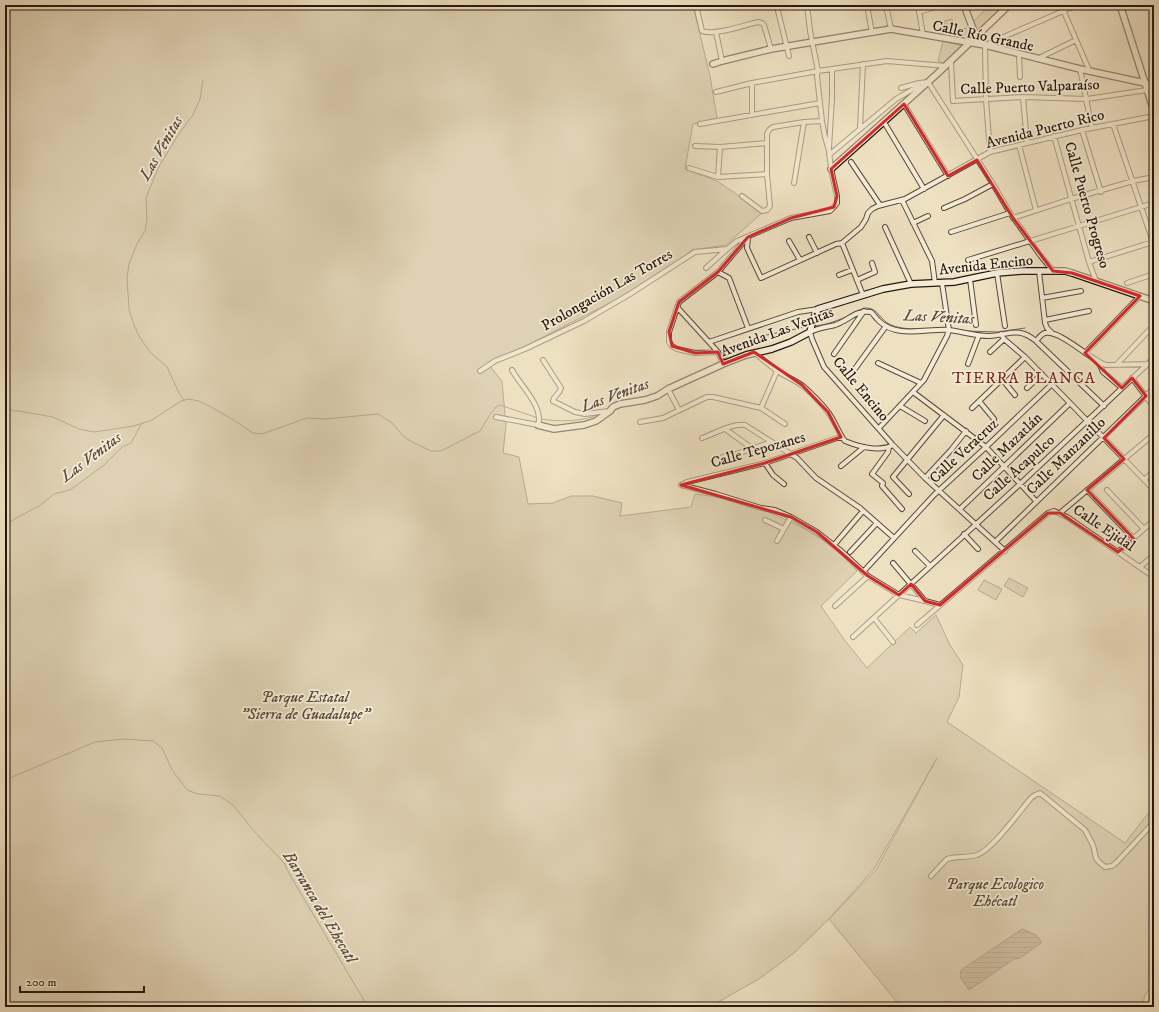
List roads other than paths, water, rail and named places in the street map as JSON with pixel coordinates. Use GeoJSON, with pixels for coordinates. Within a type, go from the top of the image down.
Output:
{"type":"FeatureCollection","features":[{"type":"Feature","properties":{"kind":"main road"},"geometry":{"type":"LineString","coordinates":[[964,5],[976,37],[985,45]]}},
{"type":"Feature","properties":{"kind":"main road"},"geometry":{"type":"LineString","coordinates":[[831,169],[949,64],[968,43],[1009,5]]}},
{"type":"Feature","properties":{"kind":"main road"},"geometry":{"type":"LineString","coordinates":[[1120,5],[1154,111]]}},
{"type":"Feature","properties":{"kind":"main road","name":"Calle Río Grande"},"geometry":{"type":"LineString","coordinates":[[713,64],[786,46],[891,30],[985,45],[1080,70],[1154,85]]}},
{"type":"Feature","properties":{"kind":"main road","name":"Avenida Encino"},"geometry":{"type":"LineString","coordinates":[[818,309],[883,289],[911,284],[954,282],[997,273],[1039,271],[1072,273],[1154,301]]}},
{"type":"Feature","properties":{"kind":"main road"},"geometry":{"type":"LineString","coordinates":[[811,328],[818,309]]}},
{"type":"Feature","properties":{"kind":"main road","name":"Avenida Las Venitas"},"geometry":{"type":"LineString","coordinates":[[539,420],[554,429],[584,425],[596,421],[613,407],[620,404],[645,400],[657,396],[723,362],[754,352],[772,349],[791,342],[811,328]]}},
{"type":"Feature","properties":{"kind":"street"},"geometry":{"type":"LineString","coordinates":[[696,5],[702,31],[706,33],[716,32],[762,22],[771,49]]}},
{"type":"Feature","properties":{"kind":"street"},"geometry":{"type":"LineString","coordinates":[[807,5],[818,71],[817,76],[822,121],[831,169]]}},
{"type":"Feature","properties":{"kind":"street"},"geometry":{"type":"LineString","coordinates":[[824,7],[839,5]]}},
{"type":"Feature","properties":{"kind":"street"},"geometry":{"type":"LineString","coordinates":[[867,5],[872,33]]}},
{"type":"Feature","properties":{"kind":"street"},"geometry":{"type":"LineString","coordinates":[[886,5],[891,30]]}},
{"type":"Feature","properties":{"kind":"street"},"geometry":{"type":"LineString","coordinates":[[918,5],[923,35]]}},
{"type":"Feature","properties":{"kind":"street"},"geometry":{"type":"LineString","coordinates":[[919,12],[942,5]]}},
{"type":"Feature","properties":{"kind":"street"},"geometry":{"type":"LineString","coordinates":[[1061,5],[1090,72]]}},
{"type":"Feature","properties":{"kind":"street"},"geometry":{"type":"LineString","coordinates":[[990,152],[986,100],[985,45],[1078,5]]}},
{"type":"Feature","properties":{"kind":"street"},"geometry":{"type":"LineString","coordinates":[[777,7],[789,56]]}},
{"type":"Feature","properties":{"kind":"street"},"geometry":{"type":"LineString","coordinates":[[716,32],[722,61]]}},
{"type":"Feature","properties":{"kind":"street"},"geometry":{"type":"LineString","coordinates":[[1036,59],[1076,40]]}},
{"type":"Feature","properties":{"kind":"street"},"geometry":{"type":"LineString","coordinates":[[1019,55],[1020,77]]}},
{"type":"Feature","properties":{"kind":"street"},"geometry":{"type":"LineString","coordinates":[[716,92],[752,83],[818,71],[887,61],[949,64]]}},
{"type":"Feature","properties":{"kind":"street"},"geometry":{"type":"LineString","coordinates":[[860,128],[863,64]]}},
{"type":"Feature","properties":{"kind":"street","name":"Calle Puerto Valparaíso"},"geometry":{"type":"LineString","coordinates":[[949,64],[952,101],[1023,97],[1086,99],[1147,90]]}},
{"type":"Feature","properties":{"kind":"street"},"geometry":{"type":"LineString","coordinates":[[829,153],[832,69]]}},
{"type":"Feature","properties":{"kind":"street"},"geometry":{"type":"LineString","coordinates":[[1080,70],[1092,128]]}},
{"type":"Feature","properties":{"kind":"street"},"geometry":{"type":"LineString","coordinates":[[901,88],[928,82],[1013,218],[1053,271]]}},
{"type":"Feature","properties":{"kind":"street"},"geometry":{"type":"LineString","coordinates":[[752,83],[752,114]]}},
{"type":"Feature","properties":{"kind":"street"},"geometry":{"type":"LineString","coordinates":[[829,153],[896,99],[918,87],[919,83]]}},
{"type":"Feature","properties":{"kind":"street"},"geometry":{"type":"LineString","coordinates":[[1023,97],[1027,143]]}},
{"type":"Feature","properties":{"kind":"street"},"geometry":{"type":"LineString","coordinates":[[700,124],[820,103]]}},
{"type":"Feature","properties":{"kind":"street"},"geometry":{"type":"LineString","coordinates":[[904,104],[948,176]]}},
{"type":"Feature","properties":{"kind":"street","name":"Avenida Puerto Rico"},"geometry":{"type":"LineString","coordinates":[[880,205],[902,200],[990,152],[1054,136],[1154,116]]}},
{"type":"Feature","properties":{"kind":"street"},"geometry":{"type":"LineString","coordinates":[[742,196],[762,211],[767,210],[770,206],[767,174],[767,134],[769,130],[773,127],[822,121]]}},
{"type":"Feature","properties":{"kind":"street"},"geometry":{"type":"LineString","coordinates":[[794,183],[804,122]]}},
{"type":"Feature","properties":{"kind":"street"},"geometry":{"type":"LineString","coordinates":[[884,122],[924,189]]}},
{"type":"Feature","properties":{"kind":"street"},"geometry":{"type":"LineString","coordinates":[[1089,262],[1154,244],[1113,124]]}},
{"type":"Feature","properties":{"kind":"street"},"geometry":{"type":"LineString","coordinates":[[1082,130],[1101,192]]}},
{"type":"Feature","properties":{"kind":"street","name":"Calle Puerto Progreso"},"geometry":{"type":"LineString","coordinates":[[1054,136],[1089,262],[1096,281]]}},
{"type":"Feature","properties":{"kind":"street"},"geometry":{"type":"LineString","coordinates":[[695,146],[720,147],[767,143]]}},
{"type":"Feature","properties":{"kind":"street"},"geometry":{"type":"LineString","coordinates":[[1019,145],[1036,210]]}},
{"type":"Feature","properties":{"kind":"street"},"geometry":{"type":"LineString","coordinates":[[718,177],[720,147]]}},
{"type":"Feature","properties":{"kind":"street"},"geometry":{"type":"LineString","coordinates":[[748,237],[748,248],[761,278],[836,244],[842,243],[861,227],[868,213],[872,209],[880,205],[851,162]]}},
{"type":"Feature","properties":{"kind":"street"},"geometry":{"type":"LineString","coordinates":[[689,168],[718,177],[767,174]]}},
{"type":"Feature","properties":{"kind":"street","name":"Prolongación Las Torres"},"geometry":{"type":"LineString","coordinates":[[480,371],[495,361],[525,349],[584,321],[630,294],[695,252],[727,249],[737,241],[791,218],[830,211],[837,203],[837,196],[831,169]]}},
{"type":"Feature","properties":{"kind":"street"},"geometry":{"type":"LineString","coordinates":[[1013,218],[1071,199],[1101,192],[1133,181],[1154,177]]}},
{"type":"Feature","properties":{"kind":"street"},"geometry":{"type":"LineString","coordinates":[[944,208],[993,184]]}},
{"type":"Feature","properties":{"kind":"street"},"geometry":{"type":"LineString","coordinates":[[902,200],[932,261],[935,283]]}},
{"type":"Feature","properties":{"kind":"street"},"geometry":{"type":"LineString","coordinates":[[968,260],[1154,204]]}},
{"type":"Feature","properties":{"kind":"street"},"geometry":{"type":"LineString","coordinates":[[951,232],[1010,213]]}},
{"type":"Feature","properties":{"kind":"street"},"geometry":{"type":"LineString","coordinates":[[913,223],[928,216]]}},
{"type":"Feature","properties":{"kind":"street"},"geometry":{"type":"LineString","coordinates":[[884,227],[911,284]]}},
{"type":"Feature","properties":{"kind":"street"},"geometry":{"type":"LineString","coordinates":[[718,352],[695,353],[672,346],[669,342],[669,332],[679,302],[718,272],[748,237]]}},
{"type":"Feature","properties":{"kind":"street"},"geometry":{"type":"LineString","coordinates":[[809,237],[817,253]]}},
{"type":"Feature","properties":{"kind":"street"},"geometry":{"type":"LineString","coordinates":[[789,241],[800,260]]}},
{"type":"Feature","properties":{"kind":"street"},"geometry":{"type":"LineString","coordinates":[[842,243],[863,295]]}},
{"type":"Feature","properties":{"kind":"street"},"geometry":{"type":"LineString","coordinates":[[706,268],[727,249]]}},
{"type":"Feature","properties":{"kind":"street"},"geometry":{"type":"LineString","coordinates":[[857,280],[875,272],[872,263]]}},
{"type":"Feature","properties":{"kind":"street"},"geometry":{"type":"LineString","coordinates":[[839,275],[852,270]]}},
{"type":"Feature","properties":{"kind":"street"},"geometry":{"type":"LineString","coordinates":[[1039,271],[1045,320],[1047,328],[1053,333],[1106,365],[1154,364]]}},
{"type":"Feature","properties":{"kind":"street"},"geometry":{"type":"LineString","coordinates":[[718,272],[729,278],[748,328]]}},
{"type":"Feature","properties":{"kind":"street"},"geometry":{"type":"LineString","coordinates":[[997,273],[1005,326]]}},
{"type":"Feature","properties":{"kind":"street"},"geometry":{"type":"LineString","coordinates":[[1127,283],[1154,274]]}},
{"type":"Feature","properties":{"kind":"street"},"geometry":{"type":"LineString","coordinates":[[970,279],[976,325]]}},
{"type":"Feature","properties":{"kind":"street"},"geometry":{"type":"LineString","coordinates":[[879,428],[921,383],[938,355],[948,328],[942,283]]}},
{"type":"Feature","properties":{"kind":"street"},"geometry":{"type":"LineString","coordinates":[[1042,298],[1081,291]]}},
{"type":"Feature","properties":{"kind":"street"},"geometry":{"type":"LineString","coordinates":[[1086,353],[1140,296]]}},
{"type":"Feature","properties":{"kind":"street"},"geometry":{"type":"LineString","coordinates":[[677,307],[718,352],[723,362]]}},
{"type":"Feature","properties":{"kind":"street"},"geometry":{"type":"LineString","coordinates":[[709,342],[798,312],[818,309]]}},
{"type":"Feature","properties":{"kind":"street","name":"Avenida Las Venitas"},"geometry":{"type":"LineString","coordinates":[[811,328],[835,325],[859,311],[864,311]]}},
{"type":"Feature","properties":{"kind":"street"},"geometry":{"type":"LineString","coordinates":[[834,354],[864,311],[871,312],[879,322],[896,330],[907,331],[948,328],[979,335],[1017,332],[1024,333],[1036,341],[1104,406]]}},
{"type":"Feature","properties":{"kind":"street"},"geometry":{"type":"LineString","coordinates":[[1045,320],[1090,311]]}},
{"type":"Feature","properties":{"kind":"street"},"geometry":{"type":"LineString","coordinates":[[1117,364],[1154,325]]}},
{"type":"Feature","properties":{"kind":"street"},"geometry":{"type":"LineString","coordinates":[[849,377],[886,326]]}},
{"type":"Feature","properties":{"kind":"street","name":"Calle Encino"},"geometry":{"type":"LineString","coordinates":[[811,328],[812,339],[824,367],[879,428],[891,446],[1005,551]]}},
{"type":"Feature","properties":{"kind":"street"},"geometry":{"type":"LineString","coordinates":[[1036,341],[1041,335],[1053,333]]}},
{"type":"Feature","properties":{"kind":"street"},"geometry":{"type":"LineString","coordinates":[[1001,334],[1004,339],[1070,402],[1154,490]]}},
{"type":"Feature","properties":{"kind":"street"},"geometry":{"type":"LineString","coordinates":[[968,364],[979,335]]}},
{"type":"Feature","properties":{"kind":"street"},"geometry":{"type":"LineString","coordinates":[[990,352],[1004,339]]}},
{"type":"Feature","properties":{"kind":"street"},"geometry":{"type":"LineString","coordinates":[[754,352],[777,371],[802,386],[823,407],[837,426],[842,438],[845,441],[864,447],[877,448],[891,446]]}},
{"type":"Feature","properties":{"kind":"street"},"geometry":{"type":"LineString","coordinates":[[972,408],[1025,358]]}},
{"type":"Feature","properties":{"kind":"street","name":"Calle Acapulco"},"geometry":{"type":"LineString","coordinates":[[853,637],[1088,421],[1154,358]]}},
{"type":"Feature","properties":{"kind":"street"},"geometry":{"type":"LineString","coordinates":[[543,360],[561,388],[560,392],[554,397],[553,401],[575,412],[584,414],[609,411]]}},
{"type":"Feature","properties":{"kind":"street"},"geometry":{"type":"LineString","coordinates":[[1099,362],[1104,372],[1122,388]]}},
{"type":"Feature","properties":{"kind":"street"},"geometry":{"type":"LineString","coordinates":[[878,363],[921,383]]}},
{"type":"Feature","properties":{"kind":"street"},"geometry":{"type":"LineString","coordinates":[[512,370],[534,402],[539,420]]}},
{"type":"Feature","properties":{"kind":"street"},"geometry":{"type":"LineString","coordinates":[[761,408],[777,371]]}},
{"type":"Feature","properties":{"kind":"street"},"geometry":{"type":"LineString","coordinates":[[1027,388],[1042,374]]}},
{"type":"Feature","properties":{"kind":"street"},"geometry":{"type":"LineString","coordinates":[[1132,378],[1154,407]]}},
{"type":"Feature","properties":{"kind":"street"},"geometry":{"type":"LineString","coordinates":[[1002,379],[1015,394]]}},
{"type":"Feature","properties":{"kind":"street","name":"Calle Veracruz"},"geometry":{"type":"LineString","coordinates":[[863,572],[940,490],[1052,384]]}},
{"type":"Feature","properties":{"kind":"street","name":"Calle Manzanillo"},"geometry":{"type":"LineString","coordinates":[[995,542],[1154,388]]}},
{"type":"Feature","properties":{"kind":"street"},"geometry":{"type":"LineString","coordinates":[[668,390],[679,410]]}},
{"type":"Feature","properties":{"kind":"street"},"geometry":{"type":"LineString","coordinates":[[913,392],[986,447],[1036,501]]}},
{"type":"Feature","properties":{"kind":"street"},"geometry":{"type":"LineString","coordinates":[[640,422],[663,418],[707,397],[713,397],[761,408],[784,424]]}},
{"type":"Feature","properties":{"kind":"street"},"geometry":{"type":"LineString","coordinates":[[979,401],[994,419]]}},
{"type":"Feature","properties":{"kind":"street","name":"Calle Mazatlán"},"geometry":{"type":"LineString","coordinates":[[960,509],[1070,402]]}},
{"type":"Feature","properties":{"kind":"street"},"geometry":{"type":"LineString","coordinates":[[900,406],[926,421]]}},
{"type":"Feature","properties":{"kind":"street"},"geometry":{"type":"LineString","coordinates":[[909,494],[892,477],[944,415]]}},
{"type":"Feature","properties":{"kind":"street","name":"Avenida Las Venitas"},"geometry":{"type":"LineString","coordinates":[[496,417],[539,420]]}},
{"type":"Feature","properties":{"kind":"street"},"geometry":{"type":"LineString","coordinates":[[702,438],[717,431],[740,424],[745,425],[797,458],[816,478],[863,511],[894,538]]}},
{"type":"Feature","properties":{"kind":"street"},"geometry":{"type":"LineString","coordinates":[[725,429],[753,449]]}},
{"type":"Feature","properties":{"kind":"street"},"geometry":{"type":"LineString","coordinates":[[925,478],[966,431]]}},
{"type":"Feature","properties":{"kind":"street"},"geometry":{"type":"LineString","coordinates":[[917,625],[1048,513],[1054,511],[1060,513],[1154,434]]}},
{"type":"Feature","properties":{"kind":"street","name":"Calle Tepozanes"},"geometry":{"type":"LineString","coordinates":[[791,517],[775,510],[761,508],[680,485],[765,463],[837,438],[842,438]]}},
{"type":"Feature","properties":{"kind":"street"},"geometry":{"type":"LineString","coordinates":[[720,458],[772,442]]}},
{"type":"Feature","properties":{"kind":"street"},"geometry":{"type":"LineString","coordinates":[[891,446],[872,474],[883,483],[882,486],[902,509]]}},
{"type":"Feature","properties":{"kind":"street"},"geometry":{"type":"LineString","coordinates":[[841,466],[864,447]]}},
{"type":"Feature","properties":{"kind":"street"},"geometry":{"type":"LineString","coordinates":[[765,463],[773,475],[784,484]]}},
{"type":"Feature","properties":{"kind":"street"},"geometry":{"type":"LineString","coordinates":[[1144,480],[1154,471]]}},
{"type":"Feature","properties":{"kind":"street"},"geometry":{"type":"LineString","coordinates":[[1087,490],[1134,539]]}},
{"type":"Feature","properties":{"kind":"street"},"geometry":{"type":"LineString","coordinates":[[1107,490],[1144,529]]}},
{"type":"Feature","properties":{"kind":"street"},"geometry":{"type":"LineString","coordinates":[[834,545],[863,511]]}},
{"type":"Feature","properties":{"kind":"street","name":"Calle Ejidal"},"geometry":{"type":"LineString","coordinates":[[1060,513],[1154,577]]}},
{"type":"Feature","properties":{"kind":"street"},"geometry":{"type":"LineString","coordinates":[[777,541],[791,517],[817,532],[834,545],[868,576],[899,595],[940,605]]}},
{"type":"Feature","properties":{"kind":"street"},"geometry":{"type":"LineString","coordinates":[[765,520],[784,529]]}},
{"type":"Feature","properties":{"kind":"street"},"geometry":{"type":"LineString","coordinates":[[1118,552],[1154,520]]}},
{"type":"Feature","properties":{"kind":"street"},"geometry":{"type":"LineString","coordinates":[[850,552],[877,523]]}},
{"type":"Feature","properties":{"kind":"street"},"geometry":{"type":"LineString","coordinates":[[964,534],[978,549]]}},
{"type":"Feature","properties":{"kind":"street"},"geometry":{"type":"LineString","coordinates":[[915,551],[930,566]]}},
{"type":"Feature","properties":{"kind":"street"},"geometry":{"type":"LineString","coordinates":[[1140,568],[1154,555]]}},
{"type":"Feature","properties":{"kind":"street"},"geometry":{"type":"LineString","coordinates":[[893,563],[925,601]]}},
{"type":"Feature","properties":{"kind":"street"},"geometry":{"type":"LineString","coordinates":[[835,606],[868,576]]}},
{"type":"Feature","properties":{"kind":"street"},"geometry":{"type":"LineString","coordinates":[[874,618],[893,642]]}},
{"type":"Feature","properties":{"kind":"street"},"geometry":{"type":"LineString","coordinates":[[932,876],[947,859],[966,857],[981,853],[1000,835],[1035,794],[1040,793],[1084,830],[1093,845],[1096,858],[1105,867],[1112,866],[1117,862],[1154,822]]}},
{"type":"Feature","properties":{"kind":"waterway","name":"Las Venitas"},"geometry":{"type":"LineString","coordinates":[[184,400],[180,395],[167,367],[151,353],[140,338],[129,309],[127,278],[129,264],[137,244],[145,231],[147,220],[146,198],[158,168],[178,135],[193,115],[200,99],[203,80]]}},
{"type":"Feature","properties":{"kind":"waterway","name":"Las Venitas"},"geometry":{"type":"LineString","coordinates":[[815,326],[833,322],[861,309],[867,308],[874,310],[889,324],[902,328],[947,328]]}},
{"type":"Feature","properties":{"kind":"waterway","name":"Las Venitas"},"geometry":{"type":"LineString","coordinates":[[723,360],[740,346],[757,337],[810,326]]}},
{"type":"Feature","properties":{"kind":"waterway","name":"Las Venitas"},"geometry":{"type":"LineString","coordinates":[[950,328],[967,331],[998,332],[1025,328]]}},
{"type":"Feature","properties":{"kind":"waterway","name":"Las Venitas"},"geometry":{"type":"LineString","coordinates":[[715,365],[721,362]]}},
{"type":"Feature","properties":{"kind":"waterway","name":"Las Venitas"},"geometry":{"type":"LineString","coordinates":[[628,400],[658,392]]}},
{"type":"Feature","properties":{"kind":"waterway","name":"Las Venitas"},"geometry":{"type":"LineString","coordinates":[[5,405],[13,411],[53,417],[79,429],[94,432],[134,426],[152,420],[181,401],[189,399],[199,401],[211,407],[253,433],[262,434],[307,418],[325,419],[378,414],[392,423],[403,436],[431,451],[445,449],[480,431],[491,413],[500,405],[538,418]]}},
{"type":"Feature","properties":{"kind":"waterway","name":"Las Venitas"},"geometry":{"type":"LineString","coordinates":[[541,419],[570,421],[586,419],[599,414]]}},
{"type":"Feature","properties":{"kind":"waterway","name":"Las Venitas"},"geometry":{"type":"LineString","coordinates":[[5,525],[39,506],[54,494],[70,490],[103,466],[122,447],[131,443],[142,423]]}},
{"type":"Feature","properties":{"kind":"waterway","name":"Barranca del Ehecatl"},"geometry":{"type":"LineString","coordinates":[[5,780],[95,742],[123,739],[153,741],[162,748],[172,770],[187,790],[198,794],[220,796],[233,805],[254,831],[284,863],[368,1007]]}},
{"type":"Feature","properties":{"kind":"district","name":"TIERRA BLANCA"},"geometry":{"type":"Point","coordinates":[1024,378]}},
{"type":"Feature","properties":{"kind":"park label","name":"Parque Estatal \"Sierra de Guadalupe\""},"geometry":{"type":"Point","coordinates":[305,706]}},
{"type":"Feature","properties":{"kind":"park label","name":"Parque Ecologico Ehécatl"},"geometry":{"type":"Point","coordinates":[995,892]}}]}
